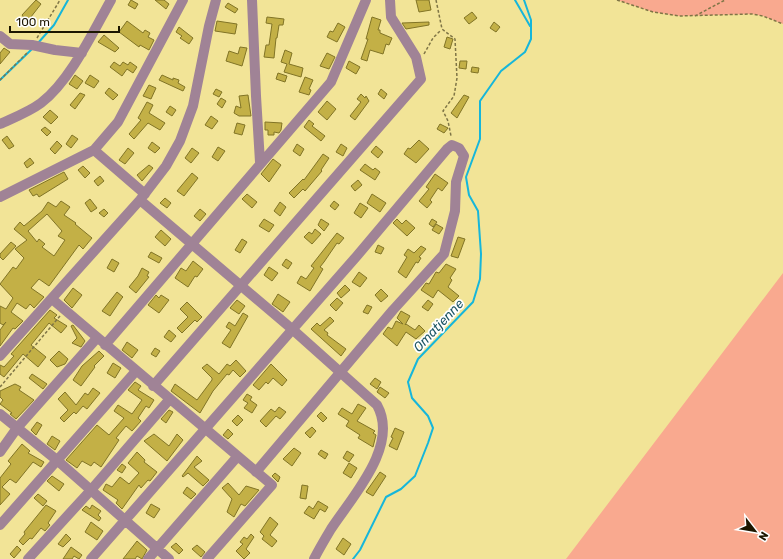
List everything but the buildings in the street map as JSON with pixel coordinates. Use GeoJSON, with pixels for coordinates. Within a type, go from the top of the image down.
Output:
{"type":"FeatureCollection","features":[{"type":"Feature","properties":{"kind":"street"},"geometry":{"type":"LineString","coordinates":[[0,124],[39,105],[53,93],[82,53],[111,0]]}},
{"type":"Feature","properties":{"kind":"street"},"geometry":{"type":"LineString","coordinates":[[0,197],[94,150],[118,122],[183,0]]}},
{"type":"Feature","properties":{"kind":"street"},"geometry":{"type":"LineString","coordinates":[[0,356],[142,197],[166,166],[180,141],[193,106],[209,26],[216,0]]}},
{"type":"Feature","properties":{"kind":"street"},"geometry":{"type":"LineString","coordinates":[[252,0],[260,162]]}},
{"type":"Feature","properties":{"kind":"street"},"geometry":{"type":"LineString","coordinates":[[0,452],[17,428],[192,244],[260,162],[331,82],[366,0]]}},
{"type":"Feature","properties":{"kind":"street"},"geometry":{"type":"LineString","coordinates":[[153,386],[421,79],[416,57],[391,16],[390,0]]}},
{"type":"Feature","properties":{"kind":"street"},"geometry":{"type":"LineString","coordinates":[[0,36],[10,44],[32,45],[55,50],[82,53]]}},
{"type":"Feature","properties":{"kind":"street"},"geometry":{"type":"LineString","coordinates":[[91,559],[356,257],[450,146],[459,148],[464,156],[456,182],[454,211],[444,254],[393,310],[256,472]]}},
{"type":"Feature","properties":{"kind":"street"},"geometry":{"type":"LineString","coordinates":[[94,150],[192,244],[292,329],[377,405],[381,414],[383,429],[377,455],[372,468],[331,528],[314,559]]}},
{"type":"Feature","properties":{"kind":"street"},"geometry":{"type":"LineString","coordinates":[[52,299],[136,372],[272,486],[207,559]]}},
{"type":"Feature","properties":{"kind":"street"},"geometry":{"type":"LineString","coordinates":[[0,525],[136,372]]}},
{"type":"Feature","properties":{"kind":"street"},"geometry":{"type":"LineString","coordinates":[[28,559],[91,490],[169,400]]}},
{"type":"Feature","properties":{"kind":"street"},"geometry":{"type":"LineString","coordinates":[[0,414],[58,461],[169,559]]}},
{"type":"Feature","properties":{"kind":"street"},"geometry":{"type":"LineString","coordinates":[[148,559],[238,457]]}},
{"type":"Feature","properties":{"kind":"path"},"geometry":{"type":"LineString","coordinates":[[436,0],[442,30],[455,39],[457,78],[454,96],[443,111],[448,121],[451,135],[450,146]]}},
{"type":"Feature","properties":{"kind":"path"},"geometry":{"type":"LineString","coordinates":[[617,0],[653,12],[694,17],[752,14],[763,16],[783,24]]}},
{"type":"Feature","properties":{"kind":"path"},"geometry":{"type":"LineString","coordinates":[[694,17],[725,0]]}},
{"type":"Feature","properties":{"kind":"path"},"geometry":{"type":"LineString","coordinates":[[420,70],[424,53],[433,38],[442,30]]}},
{"type":"Feature","properties":{"kind":"path"},"geometry":{"type":"LineString","coordinates":[[0,387],[65,310]]}},
{"type":"Feature","properties":{"kind":"shaded area"},"geometry":{"type":"Polygon","coordinates":[[[617,0],[783,0],[783,24],[763,16],[752,14],[679,16],[653,12],[617,0]]]}},
{"type":"Feature","properties":{"kind":"shaded area"},"geometry":{"type":"Polygon","coordinates":[[[783,273],[783,559],[566,559],[783,273]]]}},
{"type":"Feature","properties":{"kind":"waterway"},"geometry":{"type":"LineString","coordinates":[[38,43],[54,25],[68,0]]}},
{"type":"Feature","properties":{"kind":"waterway"},"geometry":{"type":"LineString","coordinates":[[515,0],[530,26]]}},
{"type":"Feature","properties":{"kind":"waterway","name":"Omatjenne"},"geometry":{"type":"LineString","coordinates":[[353,559],[360,550],[386,497],[401,489],[415,476],[433,428],[428,416],[412,398],[408,382],[418,359],[473,302],[480,279],[481,254],[478,211],[469,195],[466,177],[480,139],[480,101],[501,71],[525,52],[531,39],[531,20],[524,0]]}},
{"type":"Feature","properties":{"kind":"waterway"},"geometry":{"type":"LineString","coordinates":[[0,80],[32,49]]}}]}
